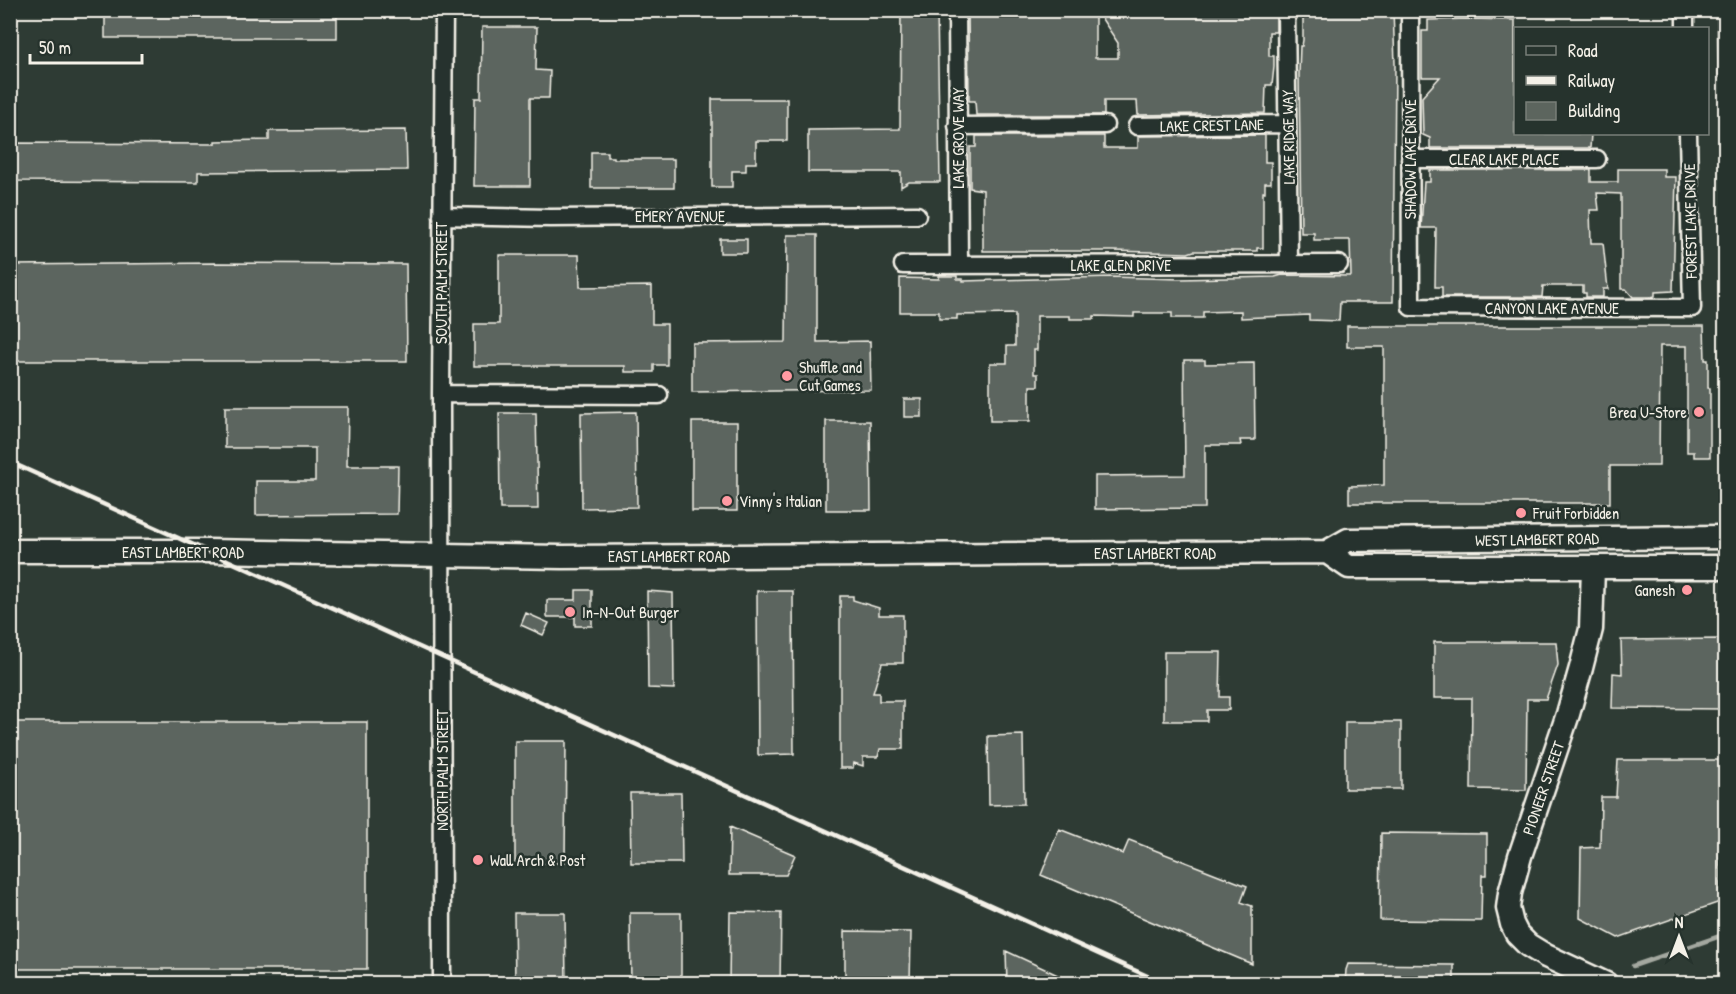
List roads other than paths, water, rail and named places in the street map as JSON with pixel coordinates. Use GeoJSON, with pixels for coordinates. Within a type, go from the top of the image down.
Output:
{"type":"FeatureCollection","features":[{"type":"Feature","properties":{"kind":"main road","name":"WEST LAMBERT ROAD"},"geometry":{"type":"LineString","coordinates":[[1348,540],[1725,537]]}},
{"type":"Feature","properties":{"kind":"main road","name":"EAST LAMBERT ROAD"},"geometry":{"type":"LineString","coordinates":[[10,551],[208,551],[441,556],[1327,552],[1348,540]]}},
{"type":"Feature","properties":{"kind":"main road","name":"WEST LAMBERT ROAD"},"geometry":{"type":"LineString","coordinates":[[1327,552],[1349,567],[1725,567]]}},
{"type":"Feature","properties":{"kind":"main road","name":"PIONEER STREET"},"geometry":{"type":"LineString","coordinates":[[1593,568],[1591,629],[1565,724],[1520,856],[1508,908],[1517,934],[1528,945],[1606,984]]}},
{"type":"Feature","properties":{"kind":"street","name":"SOUTH PALM STREET"},"geometry":{"type":"LineString","coordinates":[[441,556],[444,10]]}},
{"type":"Feature","properties":{"kind":"street","name":"LAKE GROVE WAY"},"geometry":{"type":"LineString","coordinates":[[957,10],[959,265]]}},
{"type":"Feature","properties":{"kind":"street","name":"LAKE RIDGE WAY"},"geometry":{"type":"LineString","coordinates":[[1286,10],[1289,264]]}},
{"type":"Feature","properties":{"kind":"street","name":"SHADOW LAKE DRIVE"},"geometry":{"type":"LineString","coordinates":[[1410,10],[1412,307]]}},
{"type":"Feature","properties":{"kind":"street"},"geometry":{"type":"LineString","coordinates":[[1685,10],[1685,27]]}},
{"type":"Feature","properties":{"kind":"street"},"geometry":{"type":"LineString","coordinates":[[957,126],[1105,124]]}},
{"type":"Feature","properties":{"kind":"street","name":"LAKE CREST LANE"},"geometry":{"type":"LineString","coordinates":[[1137,126],[1287,124]]}},
{"type":"Feature","properties":{"kind":"street","name":"FOREST LAKE DRIVE"},"geometry":{"type":"LineString","coordinates":[[1688,135],[1692,308]]}},
{"type":"Feature","properties":{"kind":"street","name":"CLEAR LAKE PLACE"},"geometry":{"type":"LineString","coordinates":[[1410,159],[1598,159]]}},
{"type":"Feature","properties":{"kind":"street","name":"EMERY AVENUE"},"geometry":{"type":"LineString","coordinates":[[442,216],[550,218],[917,214]]}},
{"type":"Feature","properties":{"kind":"street","name":"LAKE GLEN DRIVE"},"geometry":{"type":"LineString","coordinates":[[903,265],[1339,264]]}},
{"type":"Feature","properties":{"kind":"street","name":"CANYON LAKE AVENUE"},"geometry":{"type":"LineString","coordinates":[[1412,307],[1692,308]]}},
{"type":"Feature","properties":{"kind":"street"},"geometry":{"type":"LineString","coordinates":[[441,394],[659,395]]}},
{"type":"Feature","properties":{"kind":"street","name":"PIONEER STREET"},"geometry":{"type":"LineString","coordinates":[[1593,568],[1594,538]]}},
{"type":"Feature","properties":{"kind":"street","name":"NORTH PALM STREET"},"geometry":{"type":"LineString","coordinates":[[441,556],[442,984]]}},
{"type":"Feature","properties":{"kind":"waterway"},"geometry":{"type":"LineString","coordinates":[[1633,966],[1726,934]]}},
{"type":"Feature","properties":{"kind":"railway"},"geometry":{"type":"LineString","coordinates":[[10,462],[1165,984]]}},
{"type":"Feature","properties":{"kind":"place","name":"Shuffle and Cut Games"},"geometry":{"type":"Point","coordinates":[787,376]}},
{"type":"Feature","properties":{"kind":"place","name":"Brea U-Store"},"geometry":{"type":"Point","coordinates":[1699,412]}},
{"type":"Feature","properties":{"kind":"place","name":"Vinny's Italian"},"geometry":{"type":"Point","coordinates":[727,501]}},
{"type":"Feature","properties":{"kind":"place","name":"Fruit Forbidden"},"geometry":{"type":"Point","coordinates":[1521,513]}},
{"type":"Feature","properties":{"kind":"place","name":"Ganesh"},"geometry":{"type":"Point","coordinates":[1687,590]}},
{"type":"Feature","properties":{"kind":"place","name":"In-N-Out Burger"},"geometry":{"type":"Point","coordinates":[570,612]}},
{"type":"Feature","properties":{"kind":"place","name":"Wall Arch & Post"},"geometry":{"type":"Point","coordinates":[478,860]}}]}
